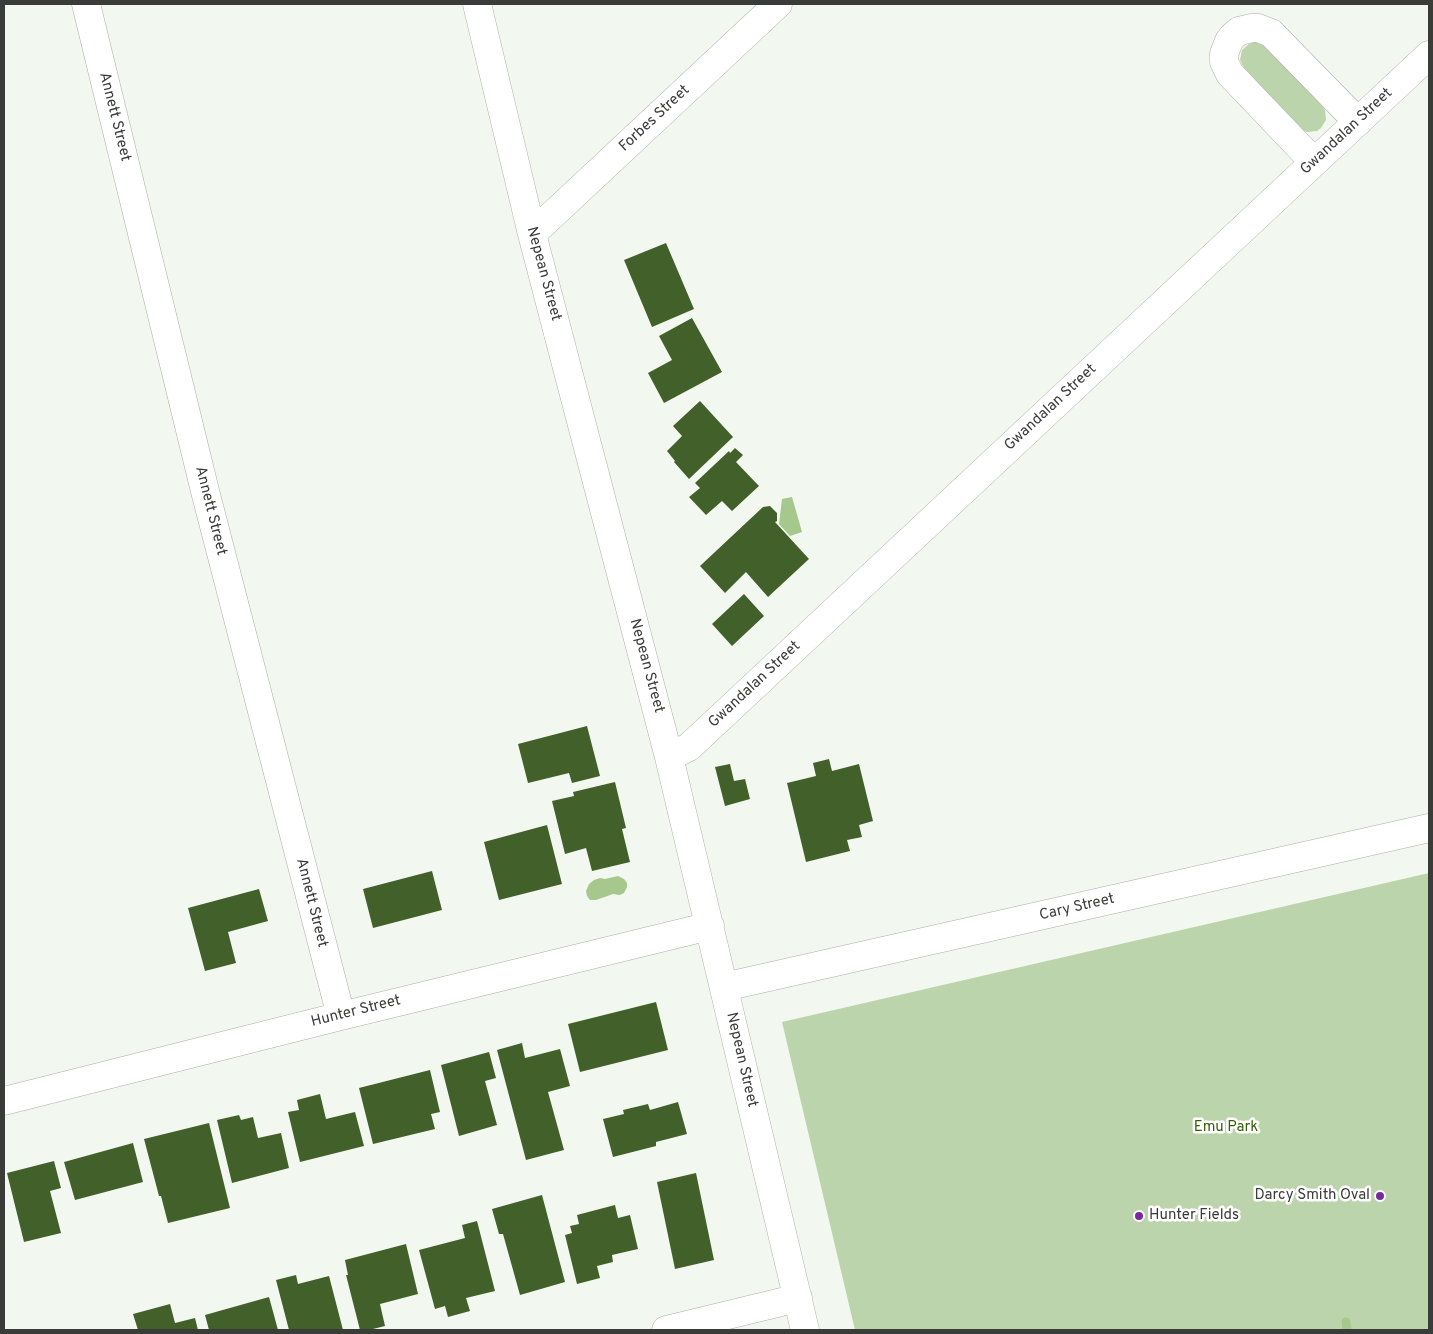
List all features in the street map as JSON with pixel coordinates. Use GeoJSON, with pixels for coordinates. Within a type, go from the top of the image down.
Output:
{"type":"FeatureCollection","features":[{"type":"Feature","properties":{"kind":"street","name":"Annett Street"},"geometry":{"type":"LineString","coordinates":[[86,4],[208,500],[341,1016]]}},
{"type":"Feature","properties":{"kind":"street","name":"Nepean Street"},"geometry":{"type":"LineString","coordinates":[[477,4],[532,234],[669,757],[805,1330]]}},
{"type":"Feature","properties":{"kind":"street","name":"Forbes Street"},"geometry":{"type":"LineString","coordinates":[[532,234],[778,4]]}},
{"type":"Feature","properties":{"kind":"street"},"geometry":{"type":"LineString","coordinates":[[1314,162],[1230,74],[1224,62],[1224,54],[1233,36],[1239,31],[1252,28],[1258,28],[1271,33],[1358,122]]}},
{"type":"Feature","properties":{"kind":"street","name":"Gwandalan Street"},"geometry":{"type":"LineString","coordinates":[[669,757],[689,747],[1429,55]]}},
{"type":"Feature","properties":{"kind":"street","name":"Cary Street"},"geometry":{"type":"LineString","coordinates":[[724,987],[1429,828]]}},
{"type":"Feature","properties":{"kind":"street","name":"Hunter Street"},"geometry":{"type":"LineString","coordinates":[[4,1101],[710,926]]}},
{"type":"Feature","properties":{"kind":"street"},"geometry":{"type":"LineString","coordinates":[[666,1330],[798,1298]]}},
{"type":"Feature","properties":{"kind":"green space"},"geometry":{"type":"Polygon","coordinates":[[[1254,42],[1259,42],[1268,47],[1325,110],[1326,120],[1317,131],[1307,132],[1299,128],[1244,68],[1240,60],[1242,50],[1254,42]]]}},
{"type":"Feature","properties":{"kind":"green space","name":"Emu Park"},"geometry":{"type":"Polygon","coordinates":[[[1429,873],[1429,1330],[855,1330],[782,1022],[1429,873]]]}},
{"type":"Feature","properties":{"kind":"shaded area"},"geometry":{"type":"Polygon","coordinates":[[[792,497],[802,532],[790,536],[779,524],[782,499],[792,497]]]}},
{"type":"Feature","properties":{"kind":"shaded area"},"geometry":{"type":"Polygon","coordinates":[[[618,876],[627,883],[624,893],[620,895],[613,894],[596,900],[590,900],[587,896],[586,891],[589,884],[594,880],[618,876]]]}},
{"type":"Feature","properties":{"kind":"building"},"geometry":{"type":"Polygon","coordinates":[[[666,243],[694,309],[652,327],[624,260],[666,243]]]}},
{"type":"Feature","properties":{"kind":"building"},"geometry":{"type":"Polygon","coordinates":[[[692,318],[722,372],[664,403],[648,373],[672,360],[659,336],[692,318]]]}},
{"type":"Feature","properties":{"kind":"building"},"geometry":{"type":"Polygon","coordinates":[[[700,401],[733,437],[689,479],[667,451],[682,436],[673,426],[700,401]]]}},
{"type":"Feature","properties":{"kind":"building"},"geometry":{"type":"Polygon","coordinates":[[[735,448],[743,455],[736,462],[759,486],[732,511],[722,501],[706,515],[689,497],[700,488],[695,483],[729,451],[730,453],[735,448]]]}},
{"type":"Feature","properties":{"kind":"building"},"geometry":{"type":"Polygon","coordinates":[[[770,506],[777,513],[777,521],[775,522],[809,559],[768,597],[746,572],[725,593],[700,566],[763,507],[770,506]]]}},
{"type":"Feature","properties":{"kind":"building"},"geometry":{"type":"Polygon","coordinates":[[[744,594],[764,616],[732,646],[712,624],[744,594]]]}},
{"type":"Feature","properties":{"kind":"building"},"geometry":{"type":"Polygon","coordinates":[[[587,726],[600,776],[572,783],[569,773],[528,783],[518,744],[587,726]]]}},
{"type":"Feature","properties":{"kind":"building"},"geometry":{"type":"Polygon","coordinates":[[[829,759],[832,771],[859,764],[873,821],[859,825],[862,837],[847,840],[850,851],[806,862],[787,783],[816,776],[813,763],[829,759]]]}},
{"type":"Feature","properties":{"kind":"building"},"geometry":{"type":"Polygon","coordinates":[[[730,764],[734,781],[745,779],[750,799],[725,806],[715,767],[730,764]]]}},
{"type":"Feature","properties":{"kind":"building"},"geometry":{"type":"Polygon","coordinates":[[[615,782],[626,828],[622,829],[630,862],[592,871],[586,848],[565,854],[552,801],[574,796],[573,792],[615,782]]]}},
{"type":"Feature","properties":{"kind":"building"},"geometry":{"type":"Polygon","coordinates":[[[547,825],[562,884],[499,900],[484,842],[547,825]]]}},
{"type":"Feature","properties":{"kind":"building"},"geometry":{"type":"Polygon","coordinates":[[[432,871],[442,910],[373,928],[363,889],[432,871]]]}},
{"type":"Feature","properties":{"kind":"building"},"geometry":{"type":"Polygon","coordinates":[[[259,889],[268,921],[228,932],[236,963],[205,971],[188,908],[259,889]]]}},
{"type":"Feature","properties":{"kind":"building"},"geometry":{"type":"Polygon","coordinates":[[[656,1002],[668,1050],[580,1072],[568,1024],[656,1002]]]}},
{"type":"Feature","properties":{"kind":"building"},"geometry":{"type":"Polygon","coordinates":[[[522,1043],[525,1058],[560,1049],[570,1086],[548,1092],[564,1150],[526,1160],[497,1050],[522,1043]]]}},
{"type":"Feature","properties":{"kind":"building"},"geometry":{"type":"Polygon","coordinates":[[[489,1052],[496,1078],[485,1081],[497,1125],[459,1136],[441,1065],[489,1052]]]}},
{"type":"Feature","properties":{"kind":"building"},"geometry":{"type":"Polygon","coordinates":[[[430,1070],[440,1112],[431,1114],[435,1129],[373,1144],[359,1088],[430,1070]]]}},
{"type":"Feature","properties":{"kind":"building"},"geometry":{"type":"Polygon","coordinates":[[[320,1094],[326,1119],[355,1112],[364,1146],[300,1162],[288,1112],[299,1110],[297,1100],[320,1094]]]}},
{"type":"Feature","properties":{"kind":"building"},"geometry":{"type":"Polygon","coordinates":[[[678,1102],[687,1134],[656,1142],[656,1146],[613,1157],[603,1119],[624,1114],[623,1110],[648,1104],[650,1110],[678,1102]]]}},
{"type":"Feature","properties":{"kind":"building"},"geometry":{"type":"Polygon","coordinates":[[[239,1115],[241,1120],[253,1117],[258,1138],[281,1133],[289,1168],[232,1183],[217,1120],[239,1115]]]}},
{"type":"Feature","properties":{"kind":"building"},"geometry":{"type":"Polygon","coordinates":[[[209,1123],[230,1208],[168,1223],[144,1139],[209,1123]]]}},
{"type":"Feature","properties":{"kind":"building"},"geometry":{"type":"Polygon","coordinates":[[[133,1143],[143,1182],[75,1200],[64,1162],[133,1143]]]}},
{"type":"Feature","properties":{"kind":"building"},"geometry":{"type":"Polygon","coordinates":[[[54,1161],[61,1188],[50,1191],[61,1233],[24,1242],[7,1173],[54,1161]]]}},
{"type":"Feature","properties":{"kind":"building"},"geometry":{"type":"Polygon","coordinates":[[[696,1173],[714,1260],[675,1269],[657,1182],[696,1173]]]}},
{"type":"Feature","properties":{"kind":"building"},"geometry":{"type":"Polygon","coordinates":[[[542,1195],[565,1282],[520,1295],[503,1234],[499,1234],[492,1209],[542,1195]]]}},
{"type":"Feature","properties":{"kind":"building"},"geometry":{"type":"Polygon","coordinates":[[[615,1205],[618,1218],[630,1215],[638,1249],[612,1255],[613,1262],[597,1266],[600,1278],[577,1284],[565,1235],[572,1233],[570,1226],[579,1224],[577,1215],[615,1205]]]}},
{"type":"Feature","properties":{"kind":"building"},"geometry":{"type":"Polygon","coordinates":[[[477,1221],[495,1291],[466,1298],[470,1311],[448,1317],[445,1306],[435,1309],[419,1250],[465,1238],[462,1225],[477,1221]]]}},
{"type":"Feature","properties":{"kind":"building"},"geometry":{"type":"Polygon","coordinates":[[[406,1244],[418,1294],[380,1304],[385,1326],[360,1330],[346,1275],[348,1275],[345,1260],[406,1244]]]}},
{"type":"Feature","properties":{"kind":"building"},"geometry":{"type":"Polygon","coordinates":[[[296,1275],[298,1284],[329,1276],[343,1330],[289,1330],[276,1280],[296,1275]]]}},
{"type":"Feature","properties":{"kind":"building"},"geometry":{"type":"Polygon","coordinates":[[[269,1297],[278,1330],[209,1330],[205,1315],[269,1297]]]}},
{"type":"Feature","properties":{"kind":"building"},"geometry":{"type":"Polygon","coordinates":[[[170,1304],[175,1323],[195,1318],[198,1330],[138,1330],[133,1314],[170,1304]]]}},
{"type":"Feature","properties":{"kind":"waterway"},"geometry":{"type":"LineString","coordinates":[[1346,1322],[1347,1330]]}},
{"type":"Feature","properties":{"kind":"place","name":"Darcy Smith Oval"},"geometry":{"type":"Point","coordinates":[1380,1196]}},
{"type":"Feature","properties":{"kind":"place","name":"Hunter Fields"},"geometry":{"type":"Point","coordinates":[1139,1216]}}]}
